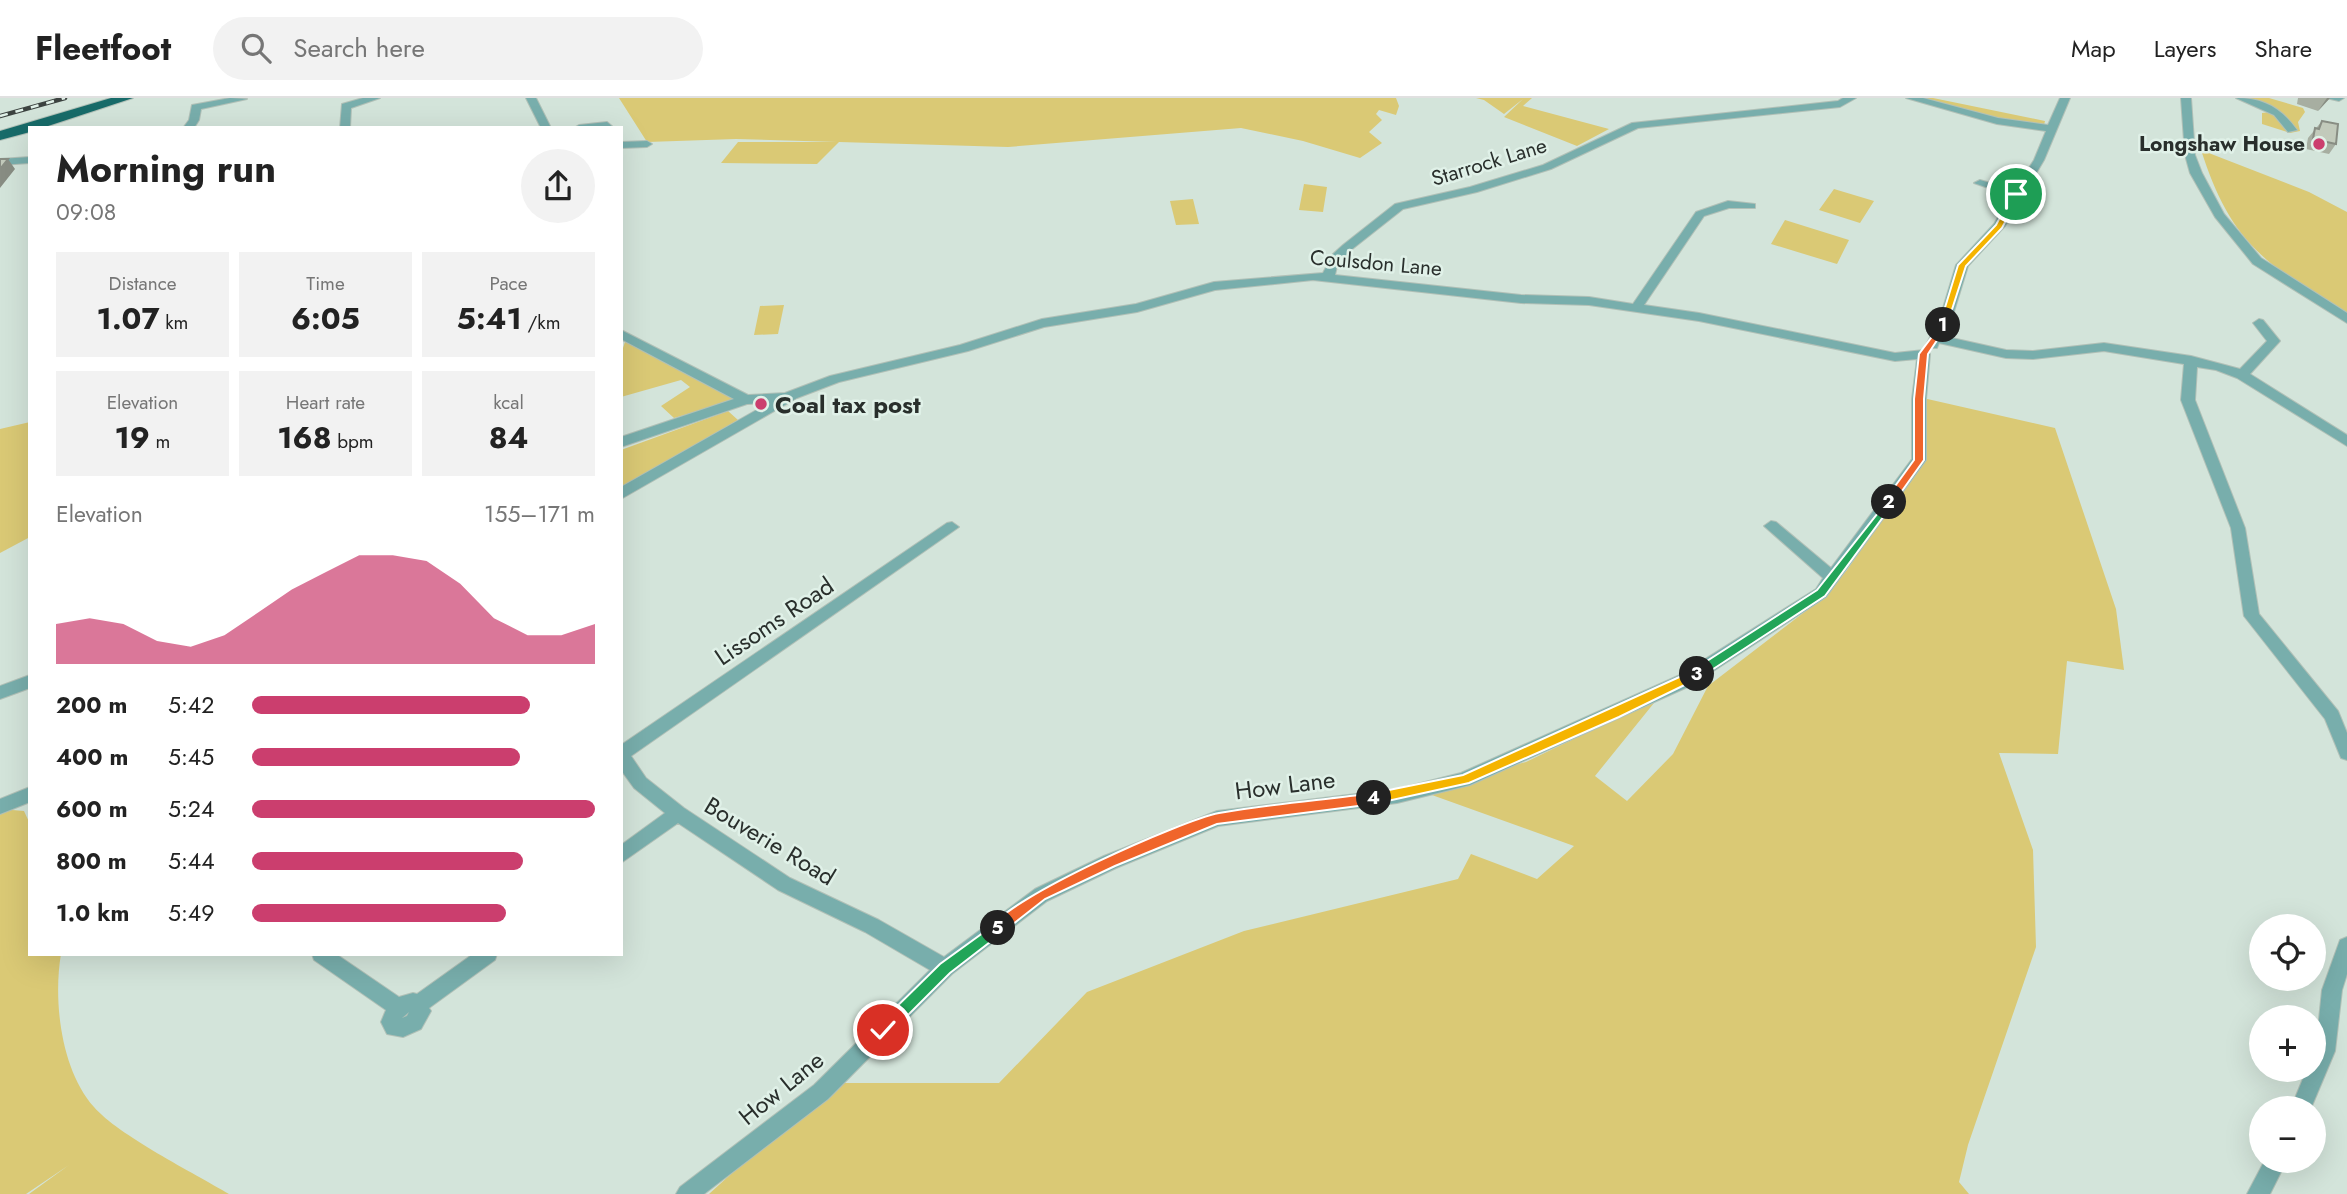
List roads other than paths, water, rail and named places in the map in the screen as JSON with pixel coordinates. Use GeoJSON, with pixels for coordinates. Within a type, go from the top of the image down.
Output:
{"type":"FeatureCollection","features":[{"type":"Feature","properties":{"kind":"highway"},"geometry":{"type":"LineString","coordinates":[[33,126],[126,98]]}},
{"type":"Feature","properties":{"kind":"highway"},"geometry":{"type":"LineString","coordinates":[[0,136],[28,128]]}},
{"type":"Feature","properties":{"kind":"street"},"geometry":{"type":"LineString","coordinates":[[345,126],[346,106],[375,98]]}},
{"type":"Feature","properties":{"kind":"street"},"geometry":{"type":"LineString","coordinates":[[531,98],[544,126]]}},
{"type":"Feature","properties":{"kind":"street","name":"Starrock Lane"},"geometry":{"type":"LineString","coordinates":[[1328,277],[1329,269],[1341,255],[1368,231],[1389,219],[1399,206],[1445,197],[1548,167],[1607,135],[1636,125],[1840,104],[1851,98]]}},
{"type":"Feature","properties":{"kind":"street"},"geometry":{"type":"LineString","coordinates":[[1911,98],[1997,121],[2052,129]]}},
{"type":"Feature","properties":{"kind":"street"},"geometry":{"type":"LineString","coordinates":[[1924,354],[1946,318],[1962,265],[1999,226],[2039,160],[2065,98]]}},
{"type":"Feature","properties":{"kind":"street"},"geometry":{"type":"LineString","coordinates":[[2186,98],[2190,155],[2196,173],[2219,215],[2256,261],[2347,319]]}},
{"type":"Feature","properties":{"kind":"street"},"geometry":{"type":"LineString","coordinates":[[2241,98],[2278,113],[2292,131]]}},
{"type":"Feature","properties":{"kind":"street"},"geometry":{"type":"LineString","coordinates":[[2331,98],[2339,98]]}},
{"type":"Feature","properties":{"kind":"street"},"geometry":{"type":"LineString","coordinates":[[190,126],[194,120],[196,107],[242,99]]}},
{"type":"Feature","properties":{"kind":"street"},"geometry":{"type":"LineString","coordinates":[[623,145],[647,144]]}},
{"type":"Feature","properties":{"kind":"street"},"geometry":{"type":"LineString","coordinates":[[0,162],[28,160]]}},
{"type":"Feature","properties":{"kind":"street"},"geometry":{"type":"LineString","coordinates":[[1980,183],[2016,194]]}},
{"type":"Feature","properties":{"kind":"street"},"geometry":{"type":"LineString","coordinates":[[1636,308],[1700,214],[1728,204],[1751,205]]}},
{"type":"Feature","properties":{"kind":"street","name":"Coulsdon Lane"},"geometry":{"type":"LineString","coordinates":[[623,493],[792,395],[835,379],[963,348],[1042,323],[1137,308],[1229,284],[1328,277],[1493,296],[1578,300],[1699,317],[1895,357],[1924,354]]}},
{"type":"Feature","properties":{"kind":"street"},"geometry":{"type":"LineString","coordinates":[[2242,375],[2274,341],[2259,323]]}},
{"type":"Feature","properties":{"kind":"street"},"geometry":{"type":"LineString","coordinates":[[623,335],[746,400]]}},
{"type":"Feature","properties":{"kind":"street"},"geometry":{"type":"LineString","coordinates":[[1936,338],[2007,354],[2033,355],[2104,347],[2192,360],[2242,375],[2347,441]]}},
{"type":"Feature","properties":{"kind":"street","name":"How Lane"},"geometry":{"type":"LineString","coordinates":[[687,1194],[821,1092],[945,968],[1041,895],[1110,862],[1217,819],[1397,796],[1464,780],[1686,680],[1821,593],[1919,460],[1919,399],[1924,354]]}},
{"type":"Feature","properties":{"kind":"street"},"geometry":{"type":"LineString","coordinates":[[2192,360],[2188,400],[2238,528],[2252,616],[2332,716],[2347,753]]}},
{"type":"Feature","properties":{"kind":"street","name":"Coulsdon Lane"},"geometry":{"type":"LineString","coordinates":[[623,441],[746,400],[792,395]]}},
{"type":"Feature","properties":{"kind":"street"},"geometry":{"type":"LineString","coordinates":[[1771,526],[1833,578]]}},
{"type":"Feature","properties":{"kind":"street","name":"Lissoms Road"},"geometry":{"type":"LineString","coordinates":[[623,754],[952,527]]}},
{"type":"Feature","properties":{"kind":"street"},"geometry":{"type":"LineString","coordinates":[[0,693],[28,682]]}},
{"type":"Feature","properties":{"kind":"street","name":"Bouverie Road"},"geometry":{"type":"LineString","coordinates":[[623,758],[640,783],[678,813],[784,884],[872,926],[945,968]]}},
{"type":"Feature","properties":{"kind":"street"},"geometry":{"type":"LineString","coordinates":[[623,854],[678,813]]}},
{"type":"Feature","properties":{"kind":"street"},"geometry":{"type":"LineString","coordinates":[[2306,1096],[2325,1051],[2332,990],[2347,946]]}},
{"type":"Feature","properties":{"kind":"street"},"geometry":{"type":"LineString","coordinates":[[324,956],[398,1007],[391,1022],[394,1027],[402,1029],[418,1019],[418,1005],[485,956]]}},
{"type":"Feature","properties":{"kind":"street"},"geometry":{"type":"LineString","coordinates":[[2258,1194],[2270,1173]]}},
{"type":"Feature","properties":{"kind":"railway"},"geometry":{"type":"LineString","coordinates":[[0,116],[65,98]]}},
{"type":"Feature","properties":{"kind":"place","name":"Longshaw House"},"geometry":{"type":"Point","coordinates":[2319,144]}},
{"type":"Feature","properties":{"kind":"place","name":"Coal tax post"},"geometry":{"type":"Point","coordinates":[761,404]}}]}
